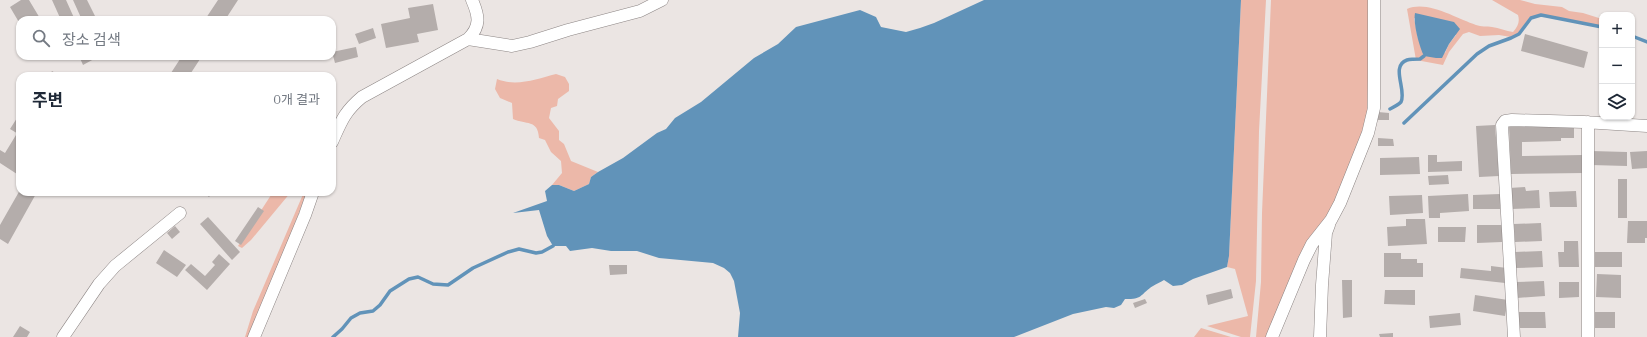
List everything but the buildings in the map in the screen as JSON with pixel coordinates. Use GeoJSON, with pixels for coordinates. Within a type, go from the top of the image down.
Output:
{"type":"FeatureCollection","features":[{"type":"Feature","properties":{"kind":"street"},"geometry":{"type":"LineString","coordinates":[[336,133],[350,107],[362,97],[468,39],[477,30],[478,19],[472,0]]}},
{"type":"Feature","properties":{"kind":"street"},"geometry":{"type":"LineString","coordinates":[[468,39],[512,46],[640,11],[662,0]]}},
{"type":"Feature","properties":{"kind":"street"},"geometry":{"type":"LineString","coordinates":[[1272,337],[1304,260],[1340,203],[1368,133],[1374,108],[1374,0]]}},
{"type":"Feature","properties":{"kind":"street"},"geometry":{"type":"LineString","coordinates":[[1514,337],[1502,125],[1505,121],[1512,120],[1588,122],[1647,126]]}},
{"type":"Feature","properties":{"kind":"street"},"geometry":{"type":"LineString","coordinates":[[1588,122],[1588,337]]}},
{"type":"Feature","properties":{"kind":"street"},"geometry":{"type":"LineString","coordinates":[[254,337],[312,196]]}},
{"type":"Feature","properties":{"kind":"street"},"geometry":{"type":"LineString","coordinates":[[63,337],[99,284],[114,266],[180,212]]}},
{"type":"Feature","properties":{"kind":"street"},"geometry":{"type":"LineString","coordinates":[[1320,337],[1326,233],[1330,220]]}},
{"type":"Feature","properties":{"kind":"shaded area"},"geometry":{"type":"Polygon","coordinates":[[[1241,0],[1266,0],[1259,131],[1256,281],[1250,337],[1241,337],[1207,326],[1248,316],[1235,269],[1227,267],[1229,256],[1241,0]]]}},
{"type":"Feature","properties":{"kind":"shaded area"},"geometry":{"type":"Polygon","coordinates":[[[1271,0],[1370,0],[1367,116],[1347,177],[1269,337],[1256,337],[1261,282],[1262,213],[1271,0]]]}},
{"type":"Feature","properties":{"kind":"shaded area"},"geometry":{"type":"Polygon","coordinates":[[[1492,0],[1520,0],[1535,4],[1562,7],[1569,11],[1583,13],[1599,18],[1599,25],[1541,14],[1530,17],[1518,33],[1511,37],[1499,35],[1480,36],[1469,32],[1463,34],[1449,52],[1443,65],[1416,60],[1407,9],[1424,7],[1442,11],[1478,26],[1495,27],[1513,32],[1519,20],[1518,15],[1492,0]],[[1414,18],[1418,39],[1445,53],[1449,44],[1456,35],[1414,18]]]}},
{"type":"Feature","properties":{"kind":"shaded area"},"geometry":{"type":"Polygon","coordinates":[[[556,74],[565,77],[569,84],[569,91],[558,99],[557,106],[551,108],[549,118],[559,131],[559,140],[564,144],[571,161],[598,172],[591,177],[589,184],[574,191],[559,185],[552,185],[562,173],[561,161],[551,152],[545,140],[539,138],[538,132],[534,125],[513,119],[512,103],[500,98],[495,89],[497,79],[519,82],[534,80],[556,74]]]}},
{"type":"Feature","properties":{"kind":"shaded area"},"geometry":{"type":"Polygon","coordinates":[[[270,196],[288,196],[251,240],[242,248],[238,246],[270,196]]]}},
{"type":"Feature","properties":{"kind":"shaded area"},"geometry":{"type":"Polygon","coordinates":[[[302,196],[305,196],[251,337],[245,337],[253,311],[302,196]]]}},
{"type":"Feature","properties":{"kind":"shaded area"},"geometry":{"type":"Polygon","coordinates":[[[1201,328],[1231,337],[1194,337],[1201,328]]]}},
{"type":"Feature","properties":{"kind":"water"},"geometry":{"type":"Polygon","coordinates":[[[984,0],[1241,0],[1229,256],[1227,267],[1193,279],[1182,285],[1173,286],[1164,280],[1153,286],[1141,296],[1135,299],[1125,299],[1121,305],[1114,308],[1106,307],[1073,314],[1014,337],[738,337],[740,313],[734,281],[730,273],[724,268],[713,263],[659,258],[637,251],[611,251],[592,248],[570,251],[566,246],[553,246],[547,236],[539,210],[513,213],[547,201],[545,191],[552,185],[559,185],[574,191],[589,184],[591,177],[623,158],[657,133],[666,129],[675,118],[701,102],[754,58],[778,44],[796,27],[860,10],[876,17],[881,27],[906,32],[934,23],[984,0]]]}},
{"type":"Feature","properties":{"kind":"water"},"geometry":{"type":"Polygon","coordinates":[[[1415,13],[1454,22],[1460,29],[1449,44],[1442,58],[1424,56],[1417,34],[1415,13]]]}},
{"type":"Feature","properties":{"kind":"waterway"},"geometry":{"type":"LineString","coordinates":[[1404,123],[1477,54],[1489,46],[1519,34],[1531,18],[1541,15],[1599,26]]}},
{"type":"Feature","properties":{"kind":"waterway"},"geometry":{"type":"LineString","coordinates":[[1635,37],[1647,42]]}},
{"type":"Feature","properties":{"kind":"waterway"},"geometry":{"type":"LineString","coordinates":[[1390,109],[1401,102],[1402,91],[1399,73],[1402,63],[1407,60],[1420,59],[1424,56]]}},
{"type":"Feature","properties":{"kind":"waterway"},"geometry":{"type":"LineString","coordinates":[[333,337],[351,318],[360,313],[373,311],[380,305],[390,291],[409,279],[418,277],[433,284],[448,285],[473,268],[508,252],[519,249],[536,253],[542,252],[553,246]]}}]}
